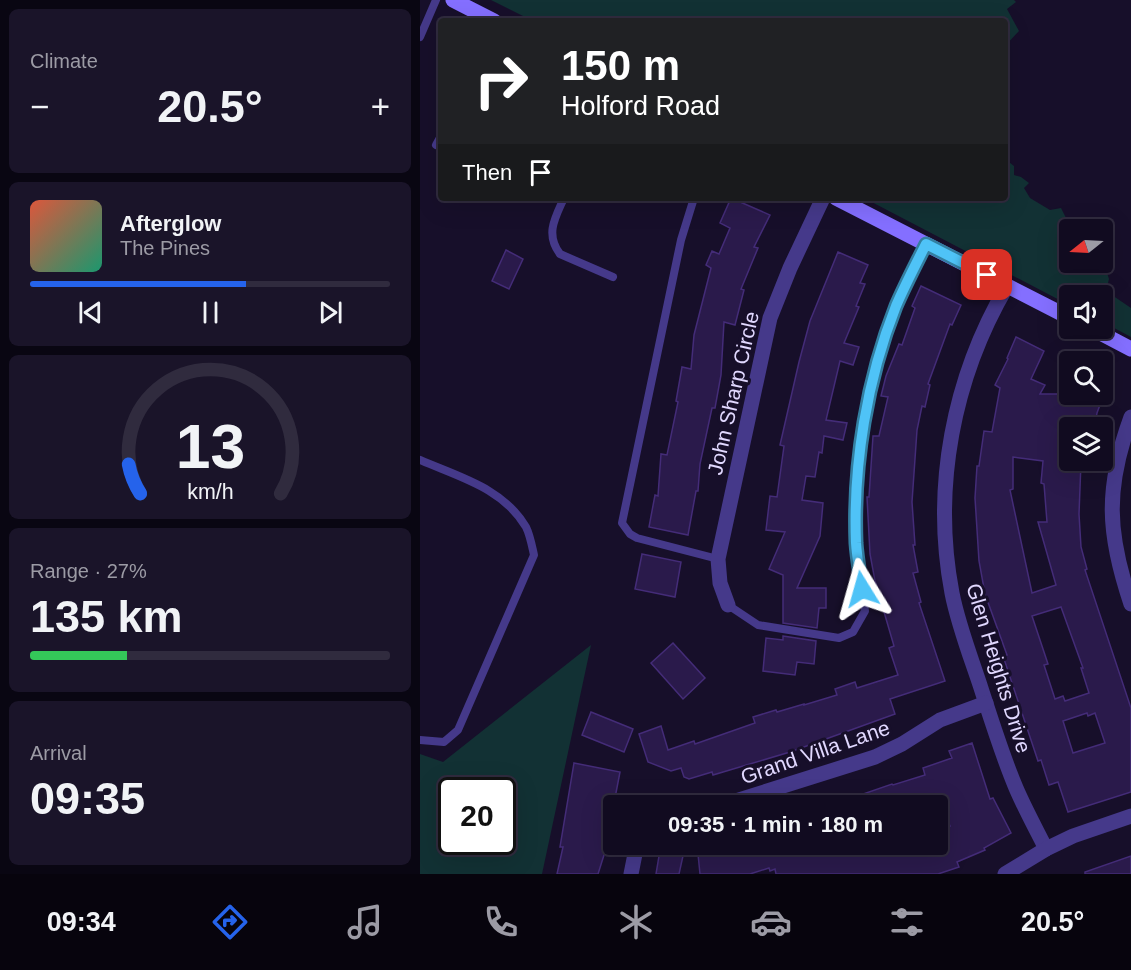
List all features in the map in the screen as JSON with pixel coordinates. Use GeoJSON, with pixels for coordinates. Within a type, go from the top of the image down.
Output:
{"type":"FeatureCollection","features":[{"type":"Feature","properties":{"kind":"street"},"geometry":{"type":"LineString","coordinates":[[453,0],[488,18]]}},
{"type":"Feature","properties":{"kind":"street","name":"John Sharp Circle"},"geometry":{"type":"LineString","coordinates":[[728,605],[720,583],[718,559],[770,318],[790,268],[822,201]]}},
{"type":"Feature","properties":{"kind":"street"},"geometry":{"type":"LineString","coordinates":[[842,201],[1059,312]]}},
{"type":"Feature","properties":{"kind":"street","name":"Glen Heights Drive"},"geometry":{"type":"LineString","coordinates":[[1007,286],[977,344],[960,393],[950,439],[945,484],[944,528],[952,595],[986,703],[1016,787],[1046,849]]}},
{"type":"Feature","properties":{"kind":"street"},"geometry":{"type":"LineString","coordinates":[[1112,339],[1131,349]]}},
{"type":"Feature","properties":{"kind":"street"},"geometry":{"type":"LineString","coordinates":[[1131,417],[1119,448],[1112,489],[1113,534],[1131,604]]}},
{"type":"Feature","properties":{"kind":"street","name":"Grand Villa Lane"},"geometry":{"type":"LineString","coordinates":[[755,795],[875,757],[902,744],[940,720],[986,703]]}},
{"type":"Feature","properties":{"kind":"street"},"geometry":{"type":"LineString","coordinates":[[1005,874],[1046,849],[1094,828],[1131,816]]}},
{"type":"Feature","properties":{"kind":"street"},"geometry":{"type":"LineString","coordinates":[[631,874],[635,855]]}},
{"type":"Feature","properties":{"kind":"lane"},"geometry":{"type":"LineString","coordinates":[[420,37],[436,0]]}},
{"type":"Feature","properties":{"kind":"lane"},"geometry":{"type":"LineString","coordinates":[[563,201],[552,226],[556,249],[560,254],[613,277]]}},
{"type":"Feature","properties":{"kind":"lane"},"geometry":{"type":"LineString","coordinates":[[693,201],[681,240],[622,523],[630,534],[637,538],[718,559]]}},
{"type":"Feature","properties":{"kind":"lane"},"geometry":{"type":"LineString","coordinates":[[728,605],[758,625],[839,638],[854,632],[865,611],[856,544],[859,459],[868,405],[896,306],[926,244]]}},
{"type":"Feature","properties":{"kind":"lane"},"geometry":{"type":"LineString","coordinates":[[420,460],[474,482],[512,507],[527,529],[534,555],[458,730],[444,741],[420,740]]}},
{"type":"Feature","properties":{"kind":"green space"},"geometry":{"type":"Polygon","coordinates":[[[491,0],[1014,0],[1016,2],[1007,9],[1019,31],[1008,43],[1008,18],[527,18],[491,0]]]}},
{"type":"Feature","properties":{"kind":"green space"},"geometry":{"type":"Polygon","coordinates":[[[1008,161],[1014,166],[1014,175],[1029,183],[1024,188],[1030,198],[1050,210],[1061,208],[1066,219],[1059,219],[1059,273],[1107,273],[1108,285],[1059,285],[1059,300],[870,201],[1008,201],[1008,161]]]}},
{"type":"Feature","properties":{"kind":"green space"},"geometry":{"type":"Polygon","coordinates":[[[1113,296],[1131,308],[1131,337],[1113,327],[1113,296]]]}},
{"type":"Feature","properties":{"kind":"green space"},"geometry":{"type":"Polygon","coordinates":[[[591,645],[542,874],[420,874],[420,754],[443,762],[591,645]]]}},
{"type":"Feature","properties":{"kind":"building"},"geometry":{"type":"Polygon","coordinates":[[[730,201],[738,201],[770,215],[754,247],[758,248],[741,289],[744,290],[735,325],[724,322],[721,375],[700,464],[698,491],[696,491],[688,535],[649,527],[655,495],[658,496],[661,454],[667,455],[678,402],[676,401],[682,367],[691,369],[694,335],[711,268],[706,265],[712,251],[719,254],[730,228],[720,223],[730,201]]]}},
{"type":"Feature","properties":{"kind":"building"},"geometry":{"type":"Polygon","coordinates":[[[506,250],[523,259],[509,289],[492,281],[506,250]]]}},
{"type":"Feature","properties":{"kind":"building"},"geometry":{"type":"Polygon","coordinates":[[[838,252],[868,265],[860,283],[865,284],[856,306],[859,307],[844,343],[859,347],[853,365],[840,361],[826,420],[847,423],[843,440],[824,436],[815,477],[806,476],[802,500],[823,503],[820,536],[797,588],[826,588],[826,608],[819,608],[817,628],[783,623],[783,575],[769,569],[785,532],[766,530],[770,496],[777,497],[784,446],[780,445],[799,362],[810,321],[838,252]]]}},
{"type":"Feature","properties":{"kind":"building"},"geometry":{"type":"Polygon","coordinates":[[[921,286],[961,305],[952,325],[950,324],[928,384],[930,385],[925,407],[922,406],[917,430],[912,502],[915,545],[913,545],[918,572],[913,573],[921,602],[919,603],[945,681],[890,699],[895,714],[790,752],[713,775],[712,772],[689,779],[684,777],[681,768],[671,771],[648,762],[639,734],[661,726],[668,750],[694,741],[695,744],[755,723],[753,717],[837,695],[835,689],[855,682],[857,688],[898,675],[889,648],[894,646],[875,581],[870,554],[867,497],[869,497],[873,436],[879,436],[888,397],[881,396],[886,376],[899,344],[902,345],[915,308],[912,306],[921,286]]]}},
{"type":"Feature","properties":{"kind":"building"},"geometry":{"type":"Polygon","coordinates":[[[1016,337],[1044,351],[1031,379],[1045,385],[1040,394],[1059,394],[1059,405],[1100,405],[1096,417],[1059,417],[1059,471],[1081,471],[1079,514],[1081,547],[1087,569],[1085,570],[1131,708],[1131,792],[1068,812],[1058,782],[1049,785],[1041,760],[1038,761],[1003,656],[1007,655],[985,594],[979,561],[975,498],[977,466],[979,466],[984,431],[992,432],[1000,388],[995,385],[1016,337]],[[1013,457],[1013,489],[1010,490],[1032,593],[1056,585],[1038,522],[1047,522],[1044,484],[1041,483],[1043,461],[1013,457]],[[1061,607],[1032,616],[1048,664],[1044,665],[1055,699],[1063,696],[1065,701],[1089,693],[1081,668],[1083,668],[1061,607]],[[1087,713],[1063,721],[1073,753],[1105,743],[1095,713],[1088,716],[1087,713]]]}},
{"type":"Feature","properties":{"kind":"building"},"geometry":{"type":"Polygon","coordinates":[[[642,554],[681,562],[675,597],[635,589],[642,554]]]}},
{"type":"Feature","properties":{"kind":"building"},"geometry":{"type":"Polygon","coordinates":[[[783,636],[816,641],[814,664],[797,662],[795,675],[763,671],[766,638],[783,640],[783,636]]]}},
{"type":"Feature","properties":{"kind":"building"},"geometry":{"type":"Polygon","coordinates":[[[673,643],[705,678],[683,699],[651,663],[673,643]]]}},
{"type":"Feature","properties":{"kind":"building"},"geometry":{"type":"Polygon","coordinates":[[[591,712],[633,729],[624,752],[582,735],[591,712]]]}},
{"type":"Feature","properties":{"kind":"building"},"geometry":{"type":"Polygon","coordinates":[[[972,743],[990,799],[993,798],[1011,833],[984,848],[985,850],[957,862],[959,867],[938,874],[776,874],[775,869],[770,871],[769,868],[750,874],[700,874],[698,855],[948,855],[948,827],[950,826],[948,795],[860,795],[925,775],[923,768],[952,758],[949,751],[972,743]]]}},
{"type":"Feature","properties":{"kind":"building"},"geometry":{"type":"Polygon","coordinates":[[[574,763],[620,772],[616,795],[603,795],[604,855],[598,874],[557,874],[563,847],[560,847],[574,763]]]}},
{"type":"Feature","properties":{"kind":"building"},"geometry":{"type":"Polygon","coordinates":[[[659,855],[683,855],[679,874],[656,874],[659,855]]]}},
{"type":"Feature","properties":{"kind":"building"},"geometry":{"type":"Polygon","coordinates":[[[1131,856],[1131,874],[1085,874],[1085,872],[1131,856]]]}},
{"type":"Feature","properties":{"kind":"route"},"geometry":{"type":"LineString","coordinates":[[862,589],[856,544],[859,459],[868,405],[896,306],[926,244],[987,275]]}}]}
